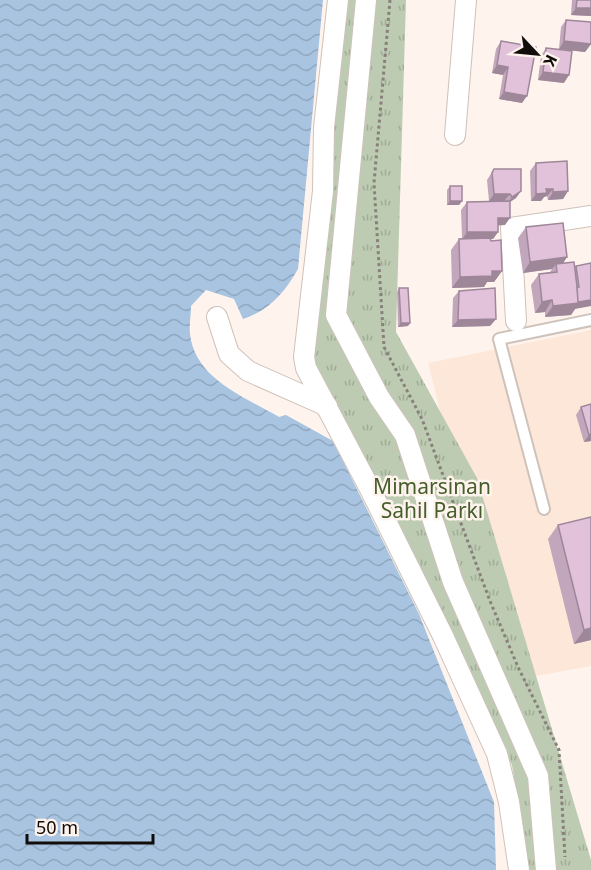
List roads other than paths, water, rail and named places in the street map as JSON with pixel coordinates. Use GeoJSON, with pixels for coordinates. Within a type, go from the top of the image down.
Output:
{"type":"FeatureCollection","features":[{"type":"Feature","properties":{"kind":"street"},"geometry":{"type":"LineString","coordinates":[[338,0],[324,127],[323,191],[304,357],[306,368],[443,636],[497,754],[509,802],[519,870]]}},
{"type":"Feature","properties":{"kind":"street"},"geometry":{"type":"LineString","coordinates":[[366,0],[336,315],[380,397],[405,435],[453,582],[538,776],[546,870]]}},
{"type":"Feature","properties":{"kind":"street"},"geometry":{"type":"LineString","coordinates":[[455,135],[466,0]]}},
{"type":"Feature","properties":{"kind":"street"},"geometry":{"type":"LineString","coordinates":[[516,321],[510,228],[591,216]]}},
{"type":"Feature","properties":{"kind":"street"},"geometry":{"type":"LineString","coordinates":[[217,317],[229,354],[248,371],[327,406]]}},
{"type":"Feature","properties":{"kind":"lane"},"geometry":{"type":"LineString","coordinates":[[544,509],[499,339],[591,320]]}},
{"type":"Feature","properties":{"kind":"water"},"geometry":{"type":"Polygon","coordinates":[[[0,0],[323,0],[298,269],[287,286],[269,306],[243,319],[234,299],[206,290],[191,306],[190,334],[194,350],[201,363],[224,385],[279,417],[286,415],[333,441],[419,614],[494,802],[496,870],[0,870],[0,0]]]}},
{"type":"Feature","properties":{"kind":"park label","name":"Mimarsinan Sahil Parkı"},"geometry":{"type":"Point","coordinates":[432,498]}}]}
